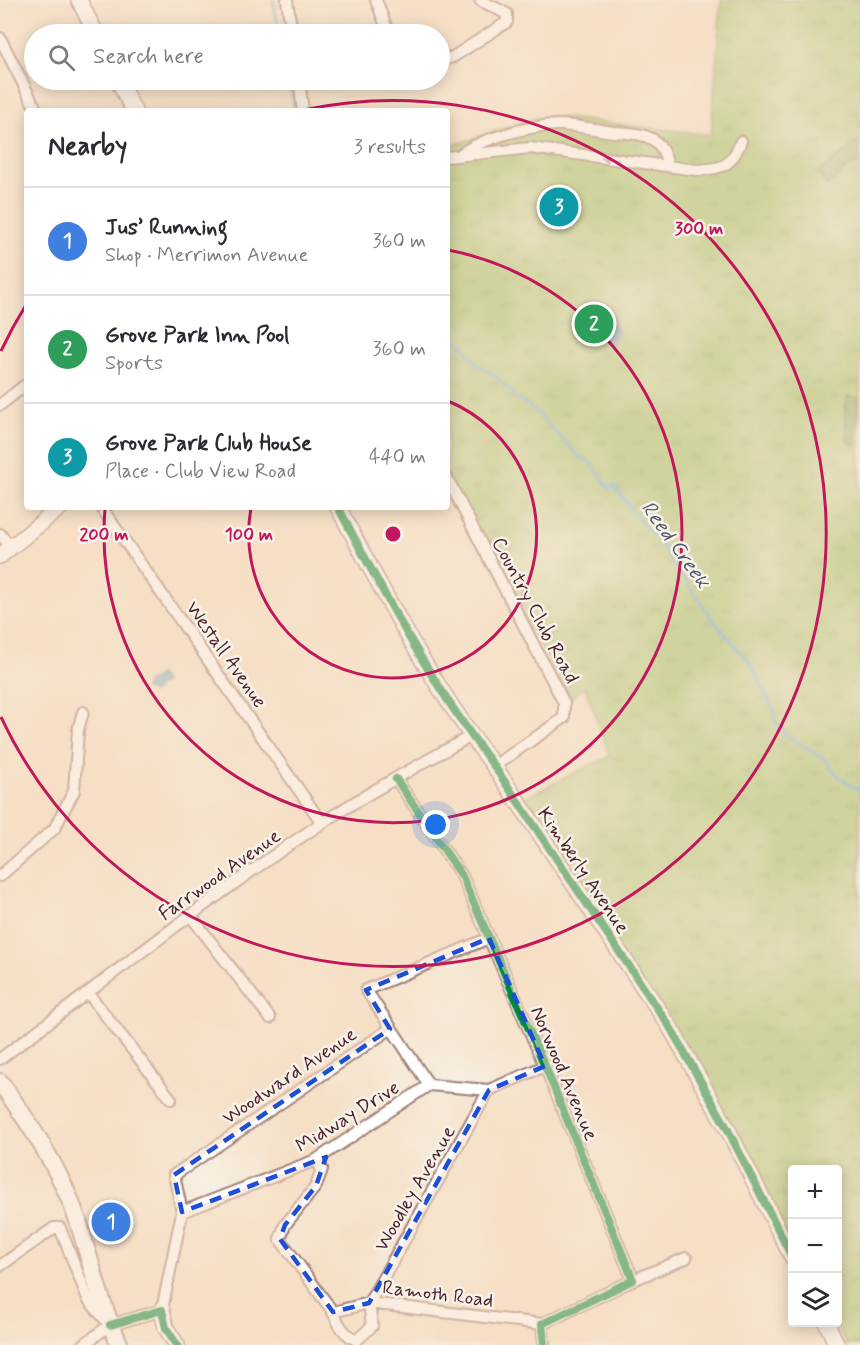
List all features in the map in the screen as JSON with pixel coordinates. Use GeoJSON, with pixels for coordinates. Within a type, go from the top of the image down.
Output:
{"type":"FeatureCollection","features":[{"type":"Feature","properties":{"kind":"main road"},"geometry":{"type":"LineString","coordinates":[[0,1082],[52,1161],[76,1217],[110,1325],[120,1345]]}},
{"type":"Feature","properties":{"kind":"street"},"geometry":{"type":"LineString","coordinates":[[79,0],[91,24]]}},
{"type":"Feature","properties":{"kind":"street"},"geometry":{"type":"LineString","coordinates":[[287,0],[291,24]]}},
{"type":"Feature","properties":{"kind":"street"},"geometry":{"type":"LineString","coordinates":[[376,0],[385,24]]}},
{"type":"Feature","properties":{"kind":"street"},"geometry":{"type":"LineString","coordinates":[[450,58],[507,22],[507,14],[480,0]]}},
{"type":"Feature","properties":{"kind":"street"},"geometry":{"type":"LineString","coordinates":[[0,38],[24,85]]}},
{"type":"Feature","properties":{"kind":"street"},"geometry":{"type":"LineString","coordinates":[[26,90],[35,108]]}},
{"type":"Feature","properties":{"kind":"street"},"geometry":{"type":"LineString","coordinates":[[123,90],[132,108]]}},
{"type":"Feature","properties":{"kind":"street"},"geometry":{"type":"LineString","coordinates":[[300,90],[303,108]]}},
{"type":"Feature","properties":{"kind":"street"},"geometry":{"type":"LineString","coordinates":[[459,156],[468,149],[501,137],[558,125],[649,137],[663,151],[668,165]]}},
{"type":"Feature","properties":{"kind":"street"},"geometry":{"type":"LineString","coordinates":[[450,157],[530,148],[697,170],[719,168],[728,164],[741,141]]}},
{"type":"Feature","properties":{"kind":"street"},"geometry":{"type":"LineString","coordinates":[[0,405],[24,386]]}},
{"type":"Feature","properties":{"kind":"street","name":"Country Club Road"},"geometry":{"type":"LineString","coordinates":[[450,484],[564,703],[564,718],[494,766]]}},
{"type":"Feature","properties":{"kind":"street"},"geometry":{"type":"LineString","coordinates":[[0,534],[6,552],[57,510]]}},
{"type":"Feature","properties":{"kind":"street","name":"Westall Avenue"},"geometry":{"type":"LineString","coordinates":[[103,510],[322,823]]}},
{"type":"Feature","properties":{"kind":"street","name":"Kimberly Avenue"},"geometry":{"type":"LineString","coordinates":[[340,510],[406,635],[471,736],[494,766],[670,1027],[727,1128],[788,1249]]}},
{"type":"Feature","properties":{"kind":"street"},"geometry":{"type":"LineString","coordinates":[[0,876],[54,829],[74,791],[78,730],[83,712]]}},
{"type":"Feature","properties":{"kind":"street","name":"Farrwood Avenue"},"geometry":{"type":"LineString","coordinates":[[0,1059],[190,915],[322,823],[387,782],[471,736]]}},
{"type":"Feature","properties":{"kind":"street","name":"Norwood Avenue"},"geometry":{"type":"LineString","coordinates":[[396,779],[462,876],[633,1280]]}},
{"type":"Feature","properties":{"kind":"street"},"geometry":{"type":"LineString","coordinates":[[190,915],[270,1018]]}},
{"type":"Feature","properties":{"kind":"street"},"geometry":{"type":"LineString","coordinates":[[489,938],[366,990],[429,1085],[489,1090],[544,1066]]}},
{"type":"Feature","properties":{"kind":"street"},"geometry":{"type":"LineString","coordinates":[[88,993],[171,1099]]}},
{"type":"Feature","properties":{"kind":"street","name":"Woodward Avenue"},"geometry":{"type":"LineString","coordinates":[[162,1310],[182,1212],[174,1175],[390,1029]]}},
{"type":"Feature","properties":{"kind":"street","name":"Midway Drive"},"geometry":{"type":"LineString","coordinates":[[182,1212],[316,1160],[429,1085]]}},
{"type":"Feature","properties":{"kind":"street","name":"Woodley Avenue"},"geometry":{"type":"LineString","coordinates":[[369,1303],[489,1090]]}},
{"type":"Feature","properties":{"kind":"street"},"geometry":{"type":"LineString","coordinates":[[316,1160],[322,1169],[316,1185],[285,1225],[280,1239],[333,1312],[340,1328],[349,1337],[357,1340],[372,1326],[369,1303]]}},
{"type":"Feature","properties":{"kind":"street"},"geometry":{"type":"LineString","coordinates":[[0,1266],[54,1228],[60,1228],[88,1299],[110,1325]]}},
{"type":"Feature","properties":{"kind":"street"},"geometry":{"type":"LineString","coordinates":[[544,1345],[542,1324],[633,1280],[686,1258]]}},
{"type":"Feature","properties":{"kind":"street","name":"Ramoth Road"},"geometry":{"type":"LineString","coordinates":[[333,1312],[369,1303],[542,1324]]}},
{"type":"Feature","properties":{"kind":"street"},"geometry":{"type":"LineString","coordinates":[[83,1345],[110,1325],[162,1310],[166,1328],[177,1345]]}},
{"type":"Feature","properties":{"kind":"street"},"geometry":{"type":"LineString","coordinates":[[828,1327],[837,1345]]}},
{"type":"Feature","properties":{"kind":"highlighted area"},"geometry":{"type":"Polygon","coordinates":[[[489,938],[545,1066],[489,1090],[369,1303],[333,1312],[280,1239],[285,1225],[316,1186],[326,1157],[182,1212],[174,1175],[390,1029],[366,990],[489,938]]]}},
{"type":"Feature","properties":{"kind":"green space"},"geometry":{"type":"Polygon","coordinates":[[[721,0],[860,0],[860,1345],[847,1345],[836,1327],[842,1327],[842,1165],[788,1165],[788,1236],[747,1156],[521,799],[610,756],[585,687],[571,698],[450,494],[450,146],[536,118],[566,118],[711,135],[721,0]]]}},
{"type":"Feature","properties":{"kind":"green space"},"geometry":{"type":"Polygon","coordinates":[[[860,140],[860,163],[848,168],[827,186],[818,173],[860,140]]]}},
{"type":"Feature","properties":{"kind":"green space"},"geometry":{"type":"Polygon","coordinates":[[[848,396],[858,398],[855,446],[847,440],[845,406],[848,396]]]}},
{"type":"Feature","properties":{"kind":"water"},"geometry":{"type":"Polygon","coordinates":[[[588,302],[619,331],[610,345],[575,322],[575,318],[588,302]]]}},
{"type":"Feature","properties":{"kind":"water"},"geometry":{"type":"Polygon","coordinates":[[[159,675],[164,682],[153,693],[145,689],[148,683],[159,675]]]}},
{"type":"Feature","properties":{"kind":"waterway","name":"Reed Creek"},"geometry":{"type":"LineString","coordinates":[[273,0],[278,24]]}},
{"type":"Feature","properties":{"kind":"waterway","name":"Reed Creek"},"geometry":{"type":"LineString","coordinates":[[292,90],[295,108]]}},
{"type":"Feature","properties":{"kind":"waterway","name":"Reed Creek"},"geometry":{"type":"LineString","coordinates":[[451,334],[477,364],[495,376],[518,399],[532,408],[581,458],[591,463],[609,488],[613,485],[654,535],[713,620],[751,664],[774,711],[775,721],[785,734],[827,761],[839,777],[860,791]]}},
{"type":"Feature","properties":{"kind":"cycle path"},"geometry":{"type":"LineString","coordinates":[[340,510],[392,607],[450,704],[670,1027],[727,1128],[788,1249]]}},
{"type":"Feature","properties":{"kind":"cycle path"},"geometry":{"type":"LineString","coordinates":[[396,779],[462,876],[545,1066],[633,1280],[542,1324],[544,1345]]}},
{"type":"Feature","properties":{"kind":"cycle path"},"geometry":{"type":"LineString","coordinates":[[110,1325],[162,1310],[166,1328],[177,1345]]}},
{"type":"Feature","properties":{"kind":"place","name":"Grove Park Club House"},"geometry":{"type":"Point","coordinates":[559,207]}},
{"type":"Feature","properties":{"kind":"place","name":"Grove Park Inn Pool"},"geometry":{"type":"Point","coordinates":[594,324]}},
{"type":"Feature","properties":{"kind":"place","name":"Jus’ Running"},"geometry":{"type":"Point","coordinates":[111,1222]}}]}
